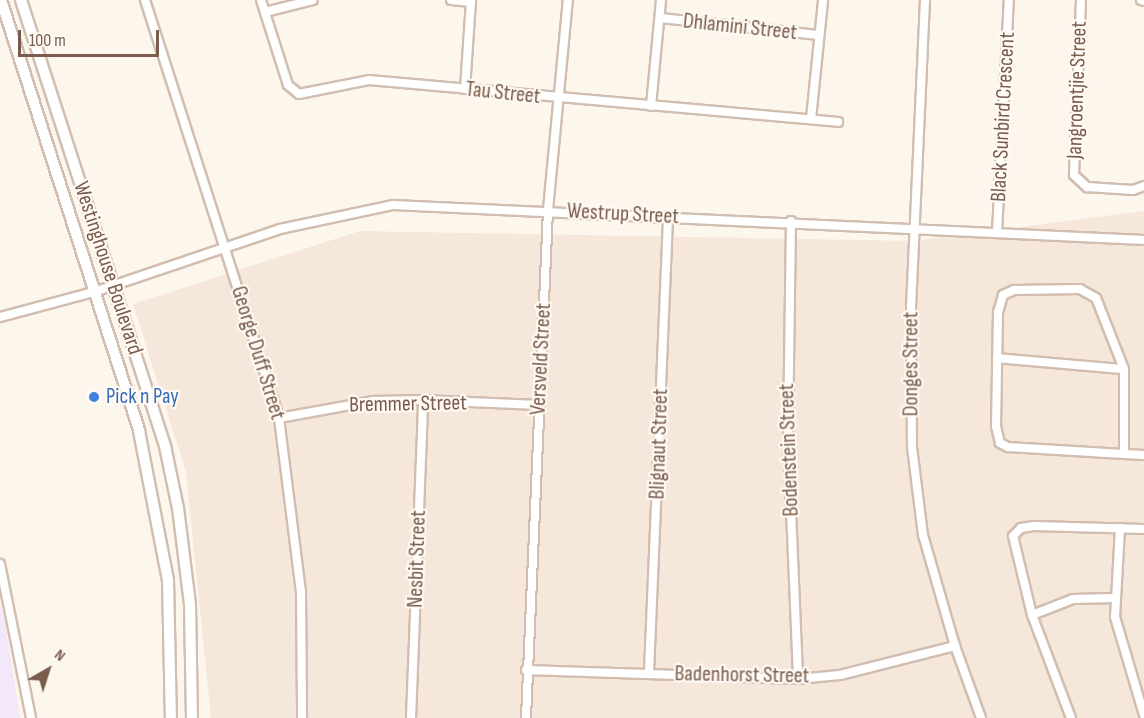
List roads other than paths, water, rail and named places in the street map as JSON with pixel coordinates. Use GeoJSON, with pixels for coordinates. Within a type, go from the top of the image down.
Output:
{"type":"FeatureCollection","features":[{"type":"Feature","properties":{"kind":"street","name":"Westinghouse Boulevard"},"geometry":{"type":"LineString","coordinates":[[1,0],[97,291],[139,431],[166,564],[171,718]]}},
{"type":"Feature","properties":{"kind":"street","name":"Westinghouse Boulevard"},"geometry":{"type":"LineString","coordinates":[[21,0],[159,424],[178,508],[190,605],[192,718]]}},
{"type":"Feature","properties":{"kind":"street","name":"George Duff Street"},"geometry":{"type":"LineString","coordinates":[[145,0],[279,418],[301,592],[302,718]]}},
{"type":"Feature","properties":{"kind":"street","name":"Tau Street"},"geometry":{"type":"LineString","coordinates":[[261,0],[288,85],[295,93],[369,80],[558,99],[838,122]]}},
{"type":"Feature","properties":{"kind":"street"},"geometry":{"type":"LineString","coordinates":[[265,12],[313,0]]}},
{"type":"Feature","properties":{"kind":"street"},"geometry":{"type":"LineString","coordinates":[[451,0],[471,1],[465,89]]}},
{"type":"Feature","properties":{"kind":"street","name":"Versveld Street"},"geometry":{"type":"LineString","coordinates":[[525,718],[548,210],[568,0]]}},
{"type":"Feature","properties":{"kind":"street"},"geometry":{"type":"LineString","coordinates":[[651,106],[661,0]]}},
{"type":"Feature","properties":{"kind":"street"},"geometry":{"type":"LineString","coordinates":[[811,119],[824,0]]}},
{"type":"Feature","properties":{"kind":"street","name":"Donges Street"},"geometry":{"type":"LineString","coordinates":[[926,0],[909,390],[915,488],[926,546],[955,646],[981,718]]}},
{"type":"Feature","properties":{"kind":"street","name":"Black Sunbird Crescent"},"geometry":{"type":"LineString","coordinates":[[997,233],[1009,0]]}},
{"type":"Feature","properties":{"kind":"street","name":"Jangroentjie Street"},"geometry":{"type":"LineString","coordinates":[[1081,0],[1074,175],[1088,187],[1133,190],[1144,186]]}},
{"type":"Feature","properties":{"kind":"street","name":"Dhlamini Street"},"geometry":{"type":"LineString","coordinates":[[660,18],[819,35]]}},
{"type":"Feature","properties":{"kind":"street","name":"Westrup Street"},"geometry":{"type":"LineString","coordinates":[[0,317],[97,291],[280,229],[370,207],[548,210],[917,226],[997,233],[1144,240]]}},
{"type":"Feature","properties":{"kind":"street","name":"Blignaut Street"},"geometry":{"type":"LineString","coordinates":[[650,672],[668,216]]}},
{"type":"Feature","properties":{"kind":"street","name":"Bodenstein Street"},"geometry":{"type":"LineString","coordinates":[[790,221],[788,426],[798,679]]}},
{"type":"Feature","properties":{"kind":"street"},"geometry":{"type":"LineString","coordinates":[[1124,454],[1124,369],[1100,305],[1089,293],[1080,289],[1014,290],[1003,295],[998,312],[996,426],[1002,445],[1124,454],[1144,455]]}},
{"type":"Feature","properties":{"kind":"street"},"geometry":{"type":"LineString","coordinates":[[997,358],[1124,369]]}},
{"type":"Feature","properties":{"kind":"street","name":"Bremmer Street"},"geometry":{"type":"LineString","coordinates":[[279,418],[339,405],[423,399],[539,405]]}},
{"type":"Feature","properties":{"kind":"street","name":"Nesbit Street"},"geometry":{"type":"LineString","coordinates":[[411,718],[423,399]]}},
{"type":"Feature","properties":{"kind":"street"},"geometry":{"type":"LineString","coordinates":[[1071,718],[1032,615],[1013,545],[1016,532],[1034,526],[1144,529]]}},
{"type":"Feature","properties":{"kind":"street"},"geometry":{"type":"LineString","coordinates":[[1120,528],[1114,598],[1119,641],[1144,715]]}},
{"type":"Feature","properties":{"kind":"street"},"geometry":{"type":"LineString","coordinates":[[0,564],[31,718]]}},
{"type":"Feature","properties":{"kind":"street"},"geometry":{"type":"LineString","coordinates":[[1032,615],[1073,598],[1114,598]]}},
{"type":"Feature","properties":{"kind":"street","name":"Badenhorst Street"},"geometry":{"type":"LineString","coordinates":[[526,670],[650,672],[798,679],[840,675],[955,646]]}},
{"type":"Feature","properties":{"kind":"place","name":"Pick n Pay"},"geometry":{"type":"Point","coordinates":[94,397]}}]}
